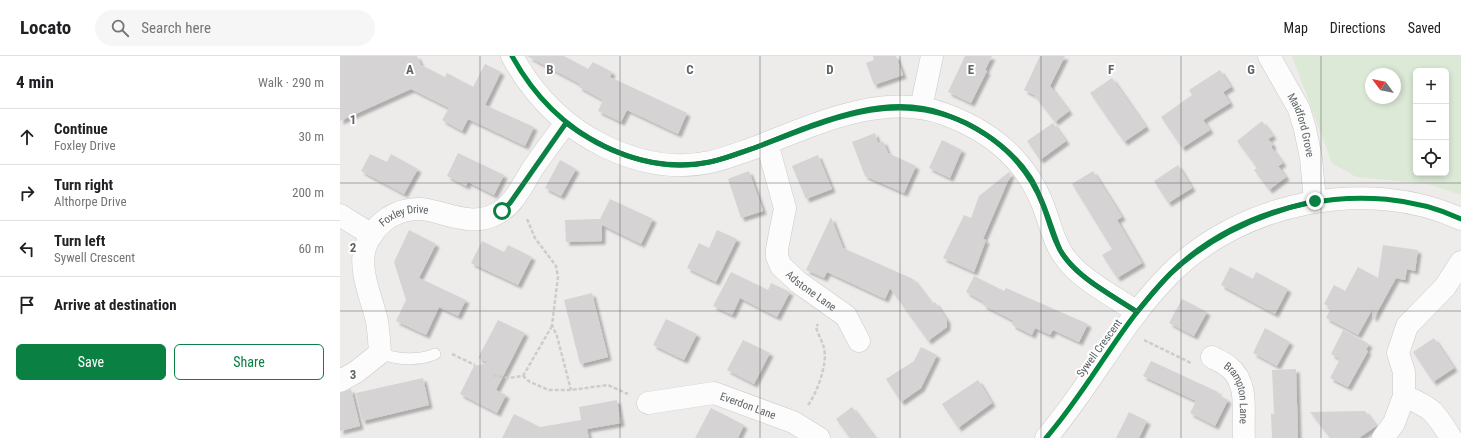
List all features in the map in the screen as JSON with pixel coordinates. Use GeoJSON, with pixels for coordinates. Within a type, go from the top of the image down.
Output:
{"type":"FeatureCollection","features":[{"type":"Feature","properties":{"kind":"street"},"geometry":{"type":"LineString","coordinates":[[512,56],[534,92],[577,132],[615,151],[655,164],[675,165],[710,162],[829,120],[864,110],[902,106],[921,108],[942,113],[975,127],[1019,162],[1037,189],[1057,243],[1065,258],[1131,321]]}},
{"type":"Feature","properties":{"kind":"street"},"geometry":{"type":"LineString","coordinates":[[921,108],[932,56]]}},
{"type":"Feature","properties":{"kind":"street","name":"Maidford Grove"},"geometry":{"type":"LineString","coordinates":[[1269,56],[1299,109],[1305,129],[1315,201]]}},
{"type":"Feature","properties":{"kind":"street","name":"Foxley Drive"},"geometry":{"type":"LineString","coordinates":[[380,353],[376,319],[362,272],[363,259],[372,235],[384,222],[399,211],[408,209],[429,210],[466,220],[490,217],[502,211],[520,188],[547,147],[566,123]]}},
{"type":"Feature","properties":{"kind":"street","name":"Adstone Lane"},"geometry":{"type":"LineString","coordinates":[[767,143],[785,208],[778,238],[777,257],[786,273],[846,316],[859,341]]}},
{"type":"Feature","properties":{"kind":"street","name":"Sywell Crescent"},"geometry":{"type":"LineString","coordinates":[[1046,438],[1131,321],[1170,274],[1209,243],[1232,229],[1283,208],[1315,201],[1343,199],[1386,200],[1438,211],[1461,219]]}},
{"type":"Feature","properties":{"kind":"street"},"geometry":{"type":"LineString","coordinates":[[340,215],[372,235]]}},
{"type":"Feature","properties":{"kind":"street"},"geometry":{"type":"LineString","coordinates":[[1383,438],[1394,423],[1404,396],[1404,372],[1398,353],[1407,326],[1445,287],[1461,262]]}},
{"type":"Feature","properties":{"kind":"street"},"geometry":{"type":"LineString","coordinates":[[340,381],[351,375],[380,353]]}},
{"type":"Feature","properties":{"kind":"street","name":"Brampton Lane"},"geometry":{"type":"LineString","coordinates":[[1212,357],[1229,367],[1236,376],[1241,387],[1244,400],[1244,438]]}},
{"type":"Feature","properties":{"kind":"street","name":"Everdon Lane"},"geometry":{"type":"LineString","coordinates":[[648,403],[714,393],[793,422],[819,438]]}},
{"type":"Feature","properties":{"kind":"street"},"geometry":{"type":"LineString","coordinates":[[1404,396],[1430,408],[1438,416],[1451,438]]}},
{"type":"Feature","properties":{"kind":"lane"},"geometry":{"type":"LineString","coordinates":[[380,353],[394,359],[425,358],[435,354]]}},
{"type":"Feature","properties":{"kind":"path"},"geometry":{"type":"LineString","coordinates":[[520,188],[531,197],[527,208],[527,218],[530,229],[556,266],[558,277],[552,325],[523,376]]}},
{"type":"Feature","properties":{"kind":"path"},"geometry":{"type":"LineString","coordinates":[[793,422],[813,399],[822,375],[824,349],[816,327],[830,304]]}},
{"type":"Feature","properties":{"kind":"path"},"geometry":{"type":"LineString","coordinates":[[1131,321],[1190,364],[1212,357]]}},
{"type":"Feature","properties":{"kind":"path"},"geometry":{"type":"LineString","coordinates":[[552,325],[557,336],[571,390]]}},
{"type":"Feature","properties":{"kind":"path"},"geometry":{"type":"LineString","coordinates":[[435,354],[443,350],[475,365]]}},
{"type":"Feature","properties":{"kind":"path"},"geometry":{"type":"LineString","coordinates":[[493,375],[508,378],[523,376],[530,382],[549,390],[571,390],[608,385],[648,403]]}},
{"type":"Feature","properties":{"kind":"green space"},"geometry":{"type":"Polygon","coordinates":[[[1292,56],[1461,56],[1461,195],[1428,184],[1356,177],[1332,163],[1292,56]]]}},
{"type":"Feature","properties":{"kind":"building"},"geometry":{"type":"Polygon","coordinates":[[[340,56],[417,56],[421,65],[445,77],[447,73],[473,87],[485,64],[501,72],[485,105],[534,127],[525,146],[468,119],[462,131],[442,120],[449,108],[411,89],[340,121],[340,56]]]}},
{"type":"Feature","properties":{"kind":"building"},"geometry":{"type":"Polygon","coordinates":[[[527,56],[564,56],[588,69],[593,62],[612,72],[610,77],[687,113],[678,134],[627,110],[621,122],[598,111],[603,100],[579,87],[580,84],[527,56]]]}},
{"type":"Feature","properties":{"kind":"building"},"geometry":{"type":"Polygon","coordinates":[[[873,56],[896,56],[903,75],[874,85],[866,63],[874,60],[873,56]]]}},
{"type":"Feature","properties":{"kind":"building"},"geometry":{"type":"Polygon","coordinates":[[[965,56],[992,56],[985,70],[987,71],[971,103],[948,92],[965,56]]]}},
{"type":"Feature","properties":{"kind":"building"},"geometry":{"type":"Polygon","coordinates":[[[1040,56],[1065,56],[1050,86],[1069,111],[1055,122],[1034,95],[1024,90],[1040,56]]]}},
{"type":"Feature","properties":{"kind":"building"},"geometry":{"type":"Polygon","coordinates":[[[1220,70],[1231,87],[1223,92],[1230,103],[1203,120],[1210,130],[1182,148],[1161,117],[1192,95],[1189,90],[1220,70]]]}},
{"type":"Feature","properties":{"kind":"building"},"geometry":{"type":"Polygon","coordinates":[[[1112,78],[1146,127],[1124,142],[1090,93],[1112,78]]]}},
{"type":"Feature","properties":{"kind":"building"},"geometry":{"type":"Polygon","coordinates":[[[1262,121],[1273,136],[1268,139],[1273,145],[1271,147],[1283,163],[1278,166],[1286,177],[1269,190],[1254,170],[1257,168],[1237,141],[1262,121]]]}},
{"type":"Feature","properties":{"kind":"building"},"geometry":{"type":"Polygon","coordinates":[[[1053,123],[1066,141],[1040,160],[1027,141],[1053,123]]]}},
{"type":"Feature","properties":{"kind":"building"},"geometry":{"type":"Polygon","coordinates":[[[875,133],[878,143],[883,141],[888,153],[916,166],[904,193],[865,176],[852,142],[875,133]]]}},
{"type":"Feature","properties":{"kind":"building"},"geometry":{"type":"Polygon","coordinates":[[[942,140],[962,150],[950,178],[929,168],[942,140]]]}},
{"type":"Feature","properties":{"kind":"building"},"geometry":{"type":"Polygon","coordinates":[[[458,153],[504,175],[494,195],[468,182],[466,186],[447,176],[458,153]]]}},
{"type":"Feature","properties":{"kind":"building"},"geometry":{"type":"Polygon","coordinates":[[[370,154],[387,162],[391,154],[418,169],[404,194],[361,171],[370,154]]]}},
{"type":"Feature","properties":{"kind":"building"},"geometry":{"type":"Polygon","coordinates":[[[818,155],[832,189],[806,199],[792,166],[818,155]]]}},
{"type":"Feature","properties":{"kind":"building"},"geometry":{"type":"Polygon","coordinates":[[[560,160],[576,169],[561,196],[545,188],[560,160]]]}},
{"type":"Feature","properties":{"kind":"building"},"geometry":{"type":"Polygon","coordinates":[[[1178,165],[1192,188],[1168,203],[1154,181],[1178,165]]]}},
{"type":"Feature","properties":{"kind":"building"},"geometry":{"type":"Polygon","coordinates":[[[749,171],[763,211],[741,218],[728,179],[749,171]]]}},
{"type":"Feature","properties":{"kind":"building"},"geometry":{"type":"Polygon","coordinates":[[[1093,171],[1122,217],[1117,220],[1142,263],[1117,278],[1102,255],[1112,249],[1072,184],[1093,171]]]}},
{"type":"Feature","properties":{"kind":"building"},"geometry":{"type":"Polygon","coordinates":[[[1009,172],[1011,174],[983,239],[986,240],[974,272],[943,258],[964,215],[971,218],[979,196],[1009,172]]]}},
{"type":"Feature","properties":{"kind":"building"},"geometry":{"type":"Polygon","coordinates":[[[610,199],[653,219],[641,244],[602,225],[602,241],[566,242],[565,220],[600,219],[610,199]]]}},
{"type":"Feature","properties":{"kind":"building"},"geometry":{"type":"Polygon","coordinates":[[[831,217],[843,248],[913,279],[932,304],[935,302],[947,320],[947,327],[928,341],[890,288],[885,299],[827,272],[824,278],[806,270],[831,217]]]}},
{"type":"Feature","properties":{"kind":"building"},"geometry":{"type":"Polygon","coordinates":[[[409,230],[436,244],[419,278],[466,300],[458,316],[439,307],[426,335],[396,321],[406,300],[394,262],[409,230]]]}},
{"type":"Feature","properties":{"kind":"building"},"geometry":{"type":"Polygon","coordinates":[[[717,230],[737,239],[716,282],[687,268],[699,243],[709,248],[717,230]]]}},
{"type":"Feature","properties":{"kind":"building"},"geometry":{"type":"Polygon","coordinates":[[[482,241],[504,252],[508,245],[532,257],[518,285],[471,263],[482,241]]]}},
{"type":"Feature","properties":{"kind":"building"},"geometry":{"type":"Polygon","coordinates":[[[1383,245],[1418,250],[1415,271],[1407,269],[1405,280],[1396,278],[1374,318],[1372,317],[1373,308],[1358,335],[1326,318],[1331,308],[1324,304],[1334,285],[1345,291],[1358,267],[1378,278],[1383,245]]]}},
{"type":"Feature","properties":{"kind":"building"},"geometry":{"type":"Polygon","coordinates":[[[1230,267],[1253,279],[1256,272],[1288,289],[1275,314],[1221,285],[1230,267]]]}},
{"type":"Feature","properties":{"kind":"building"},"geometry":{"type":"Polygon","coordinates":[[[731,272],[768,290],[771,283],[790,292],[777,317],[740,298],[732,315],[713,306],[731,272]]]}},
{"type":"Feature","properties":{"kind":"building"},"geometry":{"type":"Polygon","coordinates":[[[974,276],[1004,291],[1006,288],[1088,324],[1079,342],[1053,330],[1050,335],[1035,328],[1032,335],[1012,325],[1014,321],[983,305],[984,302],[966,292],[974,276]]]}},
{"type":"Feature","properties":{"kind":"building"},"geometry":{"type":"Polygon","coordinates":[[[592,293],[608,357],[580,364],[564,300],[592,293]]]}},
{"type":"Feature","properties":{"kind":"building"},"geometry":{"type":"Polygon","coordinates":[[[1182,299],[1207,312],[1194,336],[1169,323],[1182,299]]]}},
{"type":"Feature","properties":{"kind":"building"},"geometry":{"type":"Polygon","coordinates":[[[666,319],[697,334],[684,360],[653,345],[666,319]]]}},
{"type":"Feature","properties":{"kind":"building"},"geometry":{"type":"Polygon","coordinates":[[[498,320],[525,333],[496,390],[506,395],[497,413],[460,394],[474,366],[488,363],[478,358],[498,320]]]}},
{"type":"Feature","properties":{"kind":"building"},"geometry":{"type":"Polygon","coordinates":[[[1265,328],[1290,342],[1277,366],[1253,353],[1265,328]]]}},
{"type":"Feature","properties":{"kind":"building"},"geometry":{"type":"Polygon","coordinates":[[[1343,330],[1369,344],[1366,350],[1368,351],[1348,387],[1330,378],[1340,359],[1331,354],[1343,330]]]}},
{"type":"Feature","properties":{"kind":"building"},"geometry":{"type":"Polygon","coordinates":[[[1434,338],[1454,368],[1433,382],[1413,352],[1434,338]]]}},
{"type":"Feature","properties":{"kind":"building"},"geometry":{"type":"Polygon","coordinates":[[[743,340],[770,353],[754,384],[727,370],[743,340]]]}},
{"type":"Feature","properties":{"kind":"building"},"geometry":{"type":"Polygon","coordinates":[[[921,347],[937,355],[921,388],[901,402],[886,379],[914,361],[921,347]]]}},
{"type":"Feature","properties":{"kind":"building"},"geometry":{"type":"Polygon","coordinates":[[[1151,361],[1218,392],[1217,394],[1228,400],[1215,426],[1190,413],[1196,401],[1143,376],[1151,361]]]}},
{"type":"Feature","properties":{"kind":"building"},"geometry":{"type":"Polygon","coordinates":[[[1296,369],[1298,438],[1272,438],[1271,414],[1274,414],[1272,370],[1296,369]]]}},
{"type":"Feature","properties":{"kind":"building"},"geometry":{"type":"Polygon","coordinates":[[[423,378],[429,405],[362,421],[356,393],[423,378]]]}},
{"type":"Feature","properties":{"kind":"building"},"geometry":{"type":"Polygon","coordinates":[[[978,380],[992,403],[958,428],[942,404],[978,380]]]}},
{"type":"Feature","properties":{"kind":"building"},"geometry":{"type":"Polygon","coordinates":[[[351,389],[360,426],[340,431],[340,393],[351,389]]]}},
{"type":"Feature","properties":{"kind":"building"},"geometry":{"type":"Polygon","coordinates":[[[617,400],[621,423],[587,429],[589,438],[502,438],[514,414],[540,427],[581,420],[579,407],[617,400]]]}},
{"type":"Feature","properties":{"kind":"building"},"geometry":{"type":"Polygon","coordinates":[[[852,407],[875,438],[850,438],[836,419],[852,407]]]}},
{"type":"Feature","properties":{"kind":"building"},"geometry":{"type":"Polygon","coordinates":[[[711,408],[744,425],[738,438],[695,438],[711,408]]]}},
{"type":"Feature","properties":{"kind":"building"},"geometry":{"type":"Polygon","coordinates":[[[1365,411],[1376,426],[1359,438],[1330,438],[1310,412],[1365,411]]]}},
{"type":"Feature","properties":{"kind":"building"},"geometry":{"type":"Polygon","coordinates":[[[1129,412],[1147,421],[1139,438],[1116,438],[1129,412]]]}},
{"type":"Feature","properties":{"kind":"cycle path"},"geometry":{"type":"LineString","coordinates":[[512,56],[540,97],[575,129],[617,152],[643,160],[669,165],[696,164],[727,158],[799,130],[848,114],[872,109],[897,107],[921,108],[944,114],[977,129],[991,138],[1016,160],[1036,189],[1058,247],[1066,259],[1073,267],[1099,288],[1137,312]]}},
{"type":"Feature","properties":{"kind":"cycle path"},"geometry":{"type":"LineString","coordinates":[[1046,438],[1152,293],[1170,274],[1199,249],[1232,229],[1269,214],[1307,203],[1347,199],[1386,199],[1425,206],[1461,219]]}},
{"type":"Feature","properties":{"kind":"route"},"geometry":{"type":"LineString","coordinates":[[502,211],[510,203],[534,166],[566,123],[577,132],[598,143],[635,159],[655,164],[675,165],[695,164],[723,159],[829,120],[864,110],[880,107],[902,106],[921,108],[942,113],[975,127],[1007,150],[1019,162],[1037,189],[1060,250],[1065,258],[1083,276],[1137,312],[1170,274],[1209,243],[1232,229],[1257,218],[1283,208],[1315,201]]}}]}
